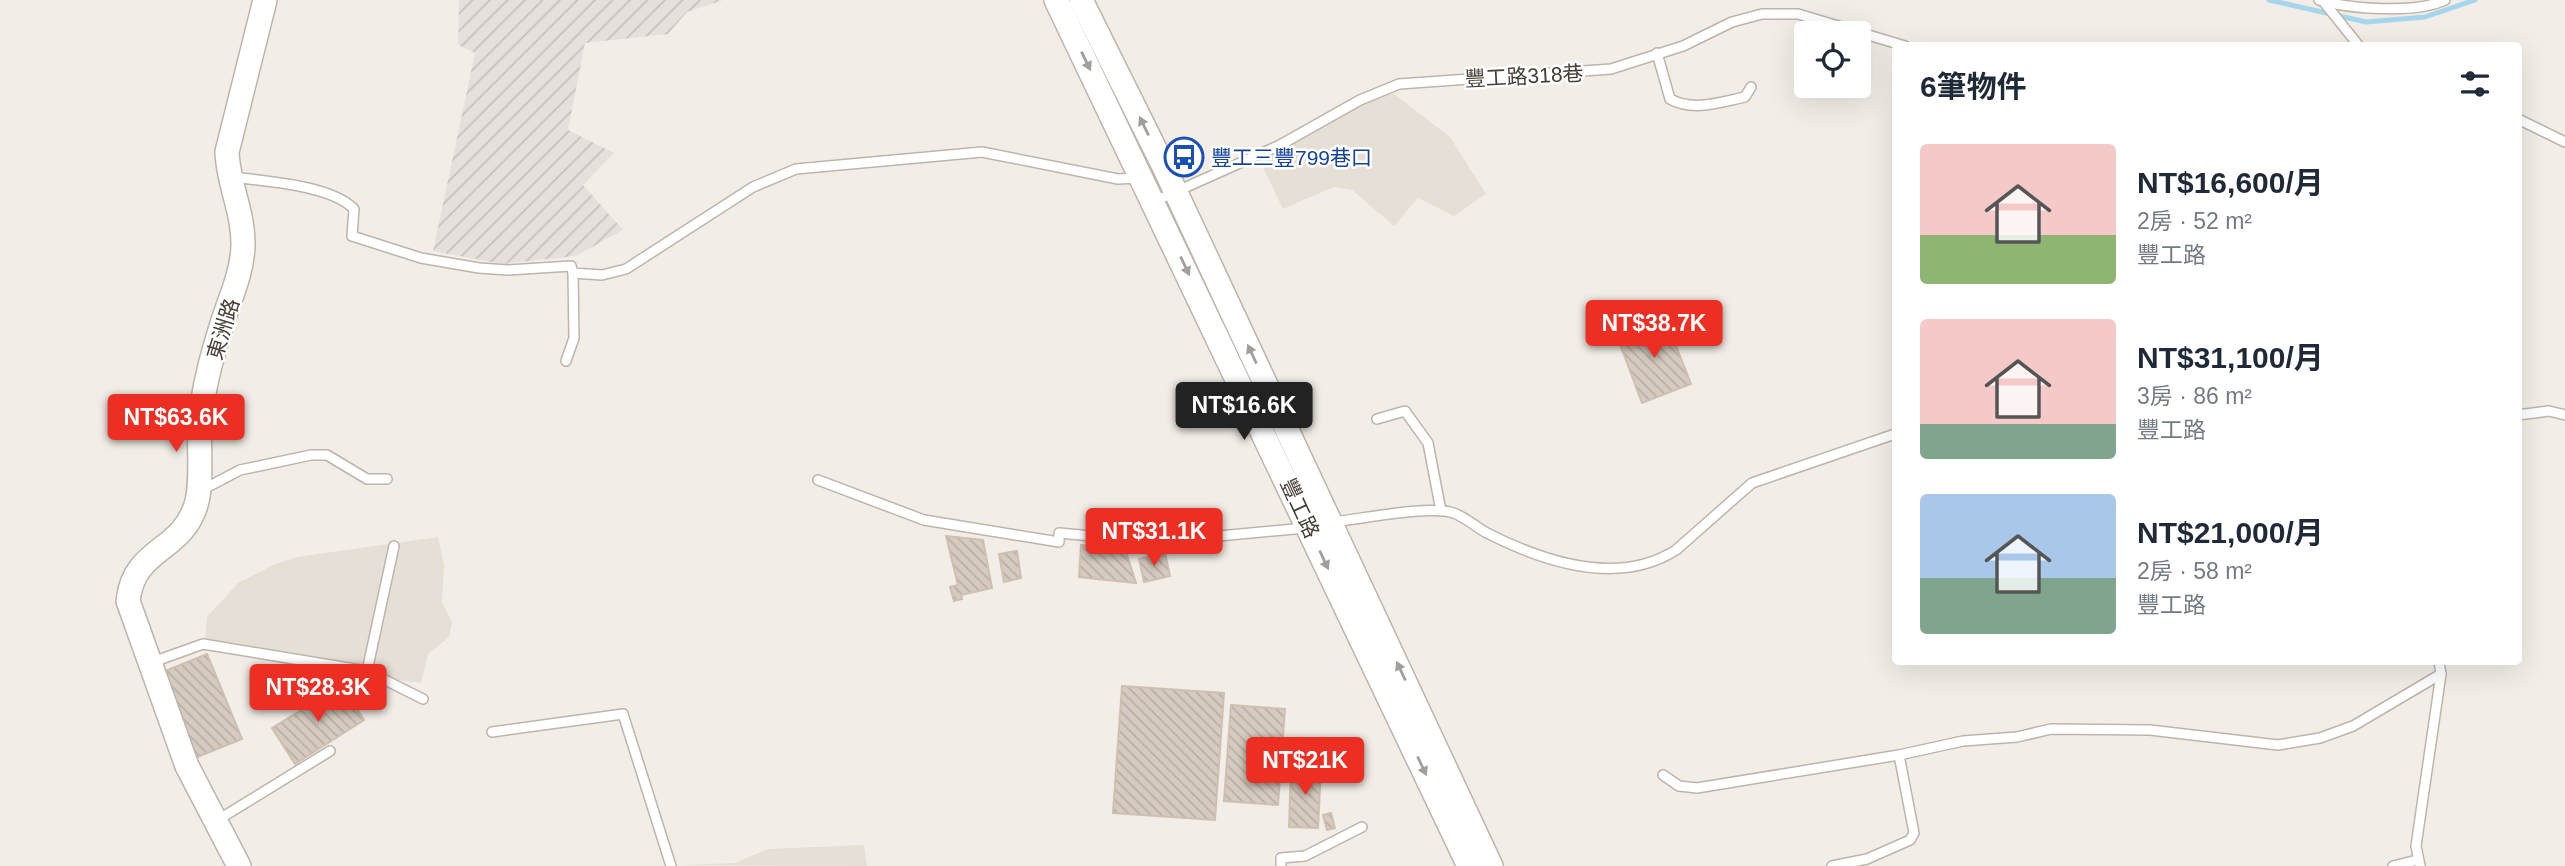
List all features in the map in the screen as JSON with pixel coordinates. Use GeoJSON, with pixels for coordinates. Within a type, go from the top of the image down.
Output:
{"type":"FeatureCollection","features":[{"type":"Feature","properties":{"kind":"street","name":"東洲路"},"geometry":{"type":"LineString","coordinates":[[239,866],[187,766],[148,664],[128,601],[133,576],[145,559],[178,535],[192,514],[198,493],[201,406],[219,331],[242,261],[241,216],[229,177],[229,142],[265,0]]}},
{"type":"Feature","properties":{"kind":"street","name":"豐工路"},"geometry":{"type":"LineString","coordinates":[[1056,0],[1142,178],[1165,197],[1331,522],[1491,866]]}},
{"type":"Feature","properties":{"kind":"street","name":"豐工路"},"geometry":{"type":"LineString","coordinates":[[1081,0],[1165,169],[1165,197],[1309,527],[1469,866]]}},
{"type":"Feature","properties":{"kind":"lane"},"geometry":{"type":"LineString","coordinates":[[2321,0],[2371,7],[2420,7],[2445,0]]}},
{"type":"Feature","properties":{"kind":"lane"},"geometry":{"type":"LineString","coordinates":[[2321,0],[2355,42]]}},
{"type":"Feature","properties":{"kind":"lane","name":"豐工路318巷"},"geometry":{"type":"LineString","coordinates":[[1165,197],[1280,145],[1389,86],[1500,75],[1580,74],[1611,69],[1683,46],[1747,17],[1780,13],[1810,17],[1892,42]]}},
{"type":"Feature","properties":{"kind":"lane"},"geometry":{"type":"LineString","coordinates":[[1657,53],[1670,99],[1679,104],[1697,106],[1745,97],[1751,87]]}},
{"type":"Feature","properties":{"kind":"lane"},"geometry":{"type":"LineString","coordinates":[[2522,121],[2565,142]]}},
{"type":"Feature","properties":{"kind":"lane"},"geometry":{"type":"LineString","coordinates":[[573,273],[602,275],[626,269],[754,187],[796,169],[982,152],[1118,178],[1142,178],[1165,169]]}},
{"type":"Feature","properties":{"kind":"lane"},"geometry":{"type":"LineString","coordinates":[[229,177],[277,182],[346,201],[354,209],[352,236],[421,258],[494,270],[571,266],[574,338],[566,361]]}},
{"type":"Feature","properties":{"kind":"lane"},"geometry":{"type":"LineString","coordinates":[[1377,419],[1405,411],[1428,443],[1441,511]]}},
{"type":"Feature","properties":{"kind":"lane"},"geometry":{"type":"LineString","coordinates":[[2522,414],[2549,411],[2565,415]]}},
{"type":"Feature","properties":{"kind":"lane"},"geometry":{"type":"LineString","coordinates":[[818,480],[924,520],[1059,542],[1059,533],[1179,544],[1208,537],[1441,511],[1456,514],[1487,533],[1523,548],[1588,568],[1628,568],[1662,558],[1676,550],[1752,483],[1892,435]]}},
{"type":"Feature","properties":{"kind":"lane"},"geometry":{"type":"LineString","coordinates":[[198,493],[240,470],[311,456],[327,455],[367,479],[387,479]]}},
{"type":"Feature","properties":{"kind":"lane"},"geometry":{"type":"LineString","coordinates":[[367,671],[394,546]]}},
{"type":"Feature","properties":{"kind":"lane"},"geometry":{"type":"LineString","coordinates":[[148,664],[203,644],[367,671],[423,699]]}},
{"type":"Feature","properties":{"kind":"lane"},"geometry":{"type":"LineString","coordinates":[[2393,866],[2419,863],[2416,846],[2440,665]]}},
{"type":"Feature","properties":{"kind":"lane"},"geometry":{"type":"LineString","coordinates":[[1663,775],[1679,786],[1697,788],[1899,755],[1963,741],[2017,737],[2051,729],[2150,730],[2278,745],[2319,738],[2353,726],[2441,674]]}},
{"type":"Feature","properties":{"kind":"lane"},"geometry":{"type":"LineString","coordinates":[[492,732],[623,714],[671,866]]}},
{"type":"Feature","properties":{"kind":"lane"},"geometry":{"type":"LineString","coordinates":[[215,822],[330,751]]}},
{"type":"Feature","properties":{"kind":"lane"},"geometry":{"type":"LineString","coordinates":[[1832,866],[1867,859],[1910,840],[1914,833],[1899,755]]}},
{"type":"Feature","properties":{"kind":"lane"},"geometry":{"type":"LineString","coordinates":[[1281,866],[1281,858],[1305,856],[1362,827]]}},
{"type":"Feature","properties":{"kind":"shaded area"},"geometry":{"type":"Polygon","coordinates":[[[459,0],[723,0],[687,12],[668,34],[585,43],[568,130],[614,153],[583,185],[623,230],[576,256],[502,264],[433,251],[475,53],[458,45],[459,0]]]}},
{"type":"Feature","properties":{"kind":"shaded area"},"geometry":{"type":"Polygon","coordinates":[[[1394,94],[1450,137],[1486,194],[1454,216],[1418,198],[1394,226],[1352,190],[1334,187],[1283,209],[1260,161],[1375,97],[1394,94]]]}},
{"type":"Feature","properties":{"kind":"shaded area"},"geometry":{"type":"Polygon","coordinates":[[[438,537],[444,565],[442,602],[452,622],[449,637],[428,654],[421,683],[382,678],[380,667],[205,639],[207,617],[238,583],[275,564],[297,557],[438,537]]]}},
{"type":"Feature","properties":{"kind":"shaded area"},"geometry":{"type":"Polygon","coordinates":[[[864,845],[867,866],[680,865],[735,863],[768,849],[864,845]]]}},
{"type":"Feature","properties":{"kind":"building"},"geometry":{"type":"Polygon","coordinates":[[[1665,318],[1691,384],[1642,403],[1617,336],[1665,318]]]}},
{"type":"Feature","properties":{"kind":"building"},"geometry":{"type":"Polygon","coordinates":[[[946,536],[983,540],[992,588],[961,595],[962,599],[954,601],[950,587],[958,585],[946,536]]]}},
{"type":"Feature","properties":{"kind":"building"},"geometry":{"type":"Polygon","coordinates":[[[1081,545],[1125,549],[1136,583],[1079,577],[1081,545]]]}},
{"type":"Feature","properties":{"kind":"building"},"geometry":{"type":"Polygon","coordinates":[[[1017,551],[1021,578],[1004,582],[999,554],[1017,551]]]}},
{"type":"Feature","properties":{"kind":"building"},"geometry":{"type":"Polygon","coordinates":[[[1165,553],[1170,576],[1144,582],[1139,559],[1165,553]]]}},
{"type":"Feature","properties":{"kind":"building"},"geometry":{"type":"Polygon","coordinates":[[[207,654],[242,739],[195,758],[160,673],[207,654]]]}},
{"type":"Feature","properties":{"kind":"building"},"geometry":{"type":"Polygon","coordinates":[[[267,666],[296,672],[288,709],[260,704],[267,666]]]}},
{"type":"Feature","properties":{"kind":"building"},"geometry":{"type":"Polygon","coordinates":[[[342,685],[364,720],[295,764],[272,728],[342,685]]]}},
{"type":"Feature","properties":{"kind":"building"},"geometry":{"type":"Polygon","coordinates":[[[1122,686],[1224,693],[1215,820],[1113,813],[1122,686]]]}},
{"type":"Feature","properties":{"kind":"building"},"geometry":{"type":"Polygon","coordinates":[[[1231,705],[1285,709],[1278,805],[1224,801],[1231,705]]]}},
{"type":"Feature","properties":{"kind":"building"},"geometry":{"type":"Polygon","coordinates":[[[1291,767],[1321,768],[1318,828],[1289,827],[1291,767]]]}},
{"type":"Feature","properties":{"kind":"building"},"geometry":{"type":"Polygon","coordinates":[[[1331,813],[1335,828],[1327,830],[1323,815],[1331,813]]]}},
{"type":"Feature","properties":{"kind":"waterway"},"geometry":{"type":"LineString","coordinates":[[2269,0],[2366,22],[2425,17],[2475,0]]}},
{"type":"Feature","properties":{"kind":"place","name":"豐工三豐799巷口"},"geometry":{"type":"Point","coordinates":[1184,157]}}]}
